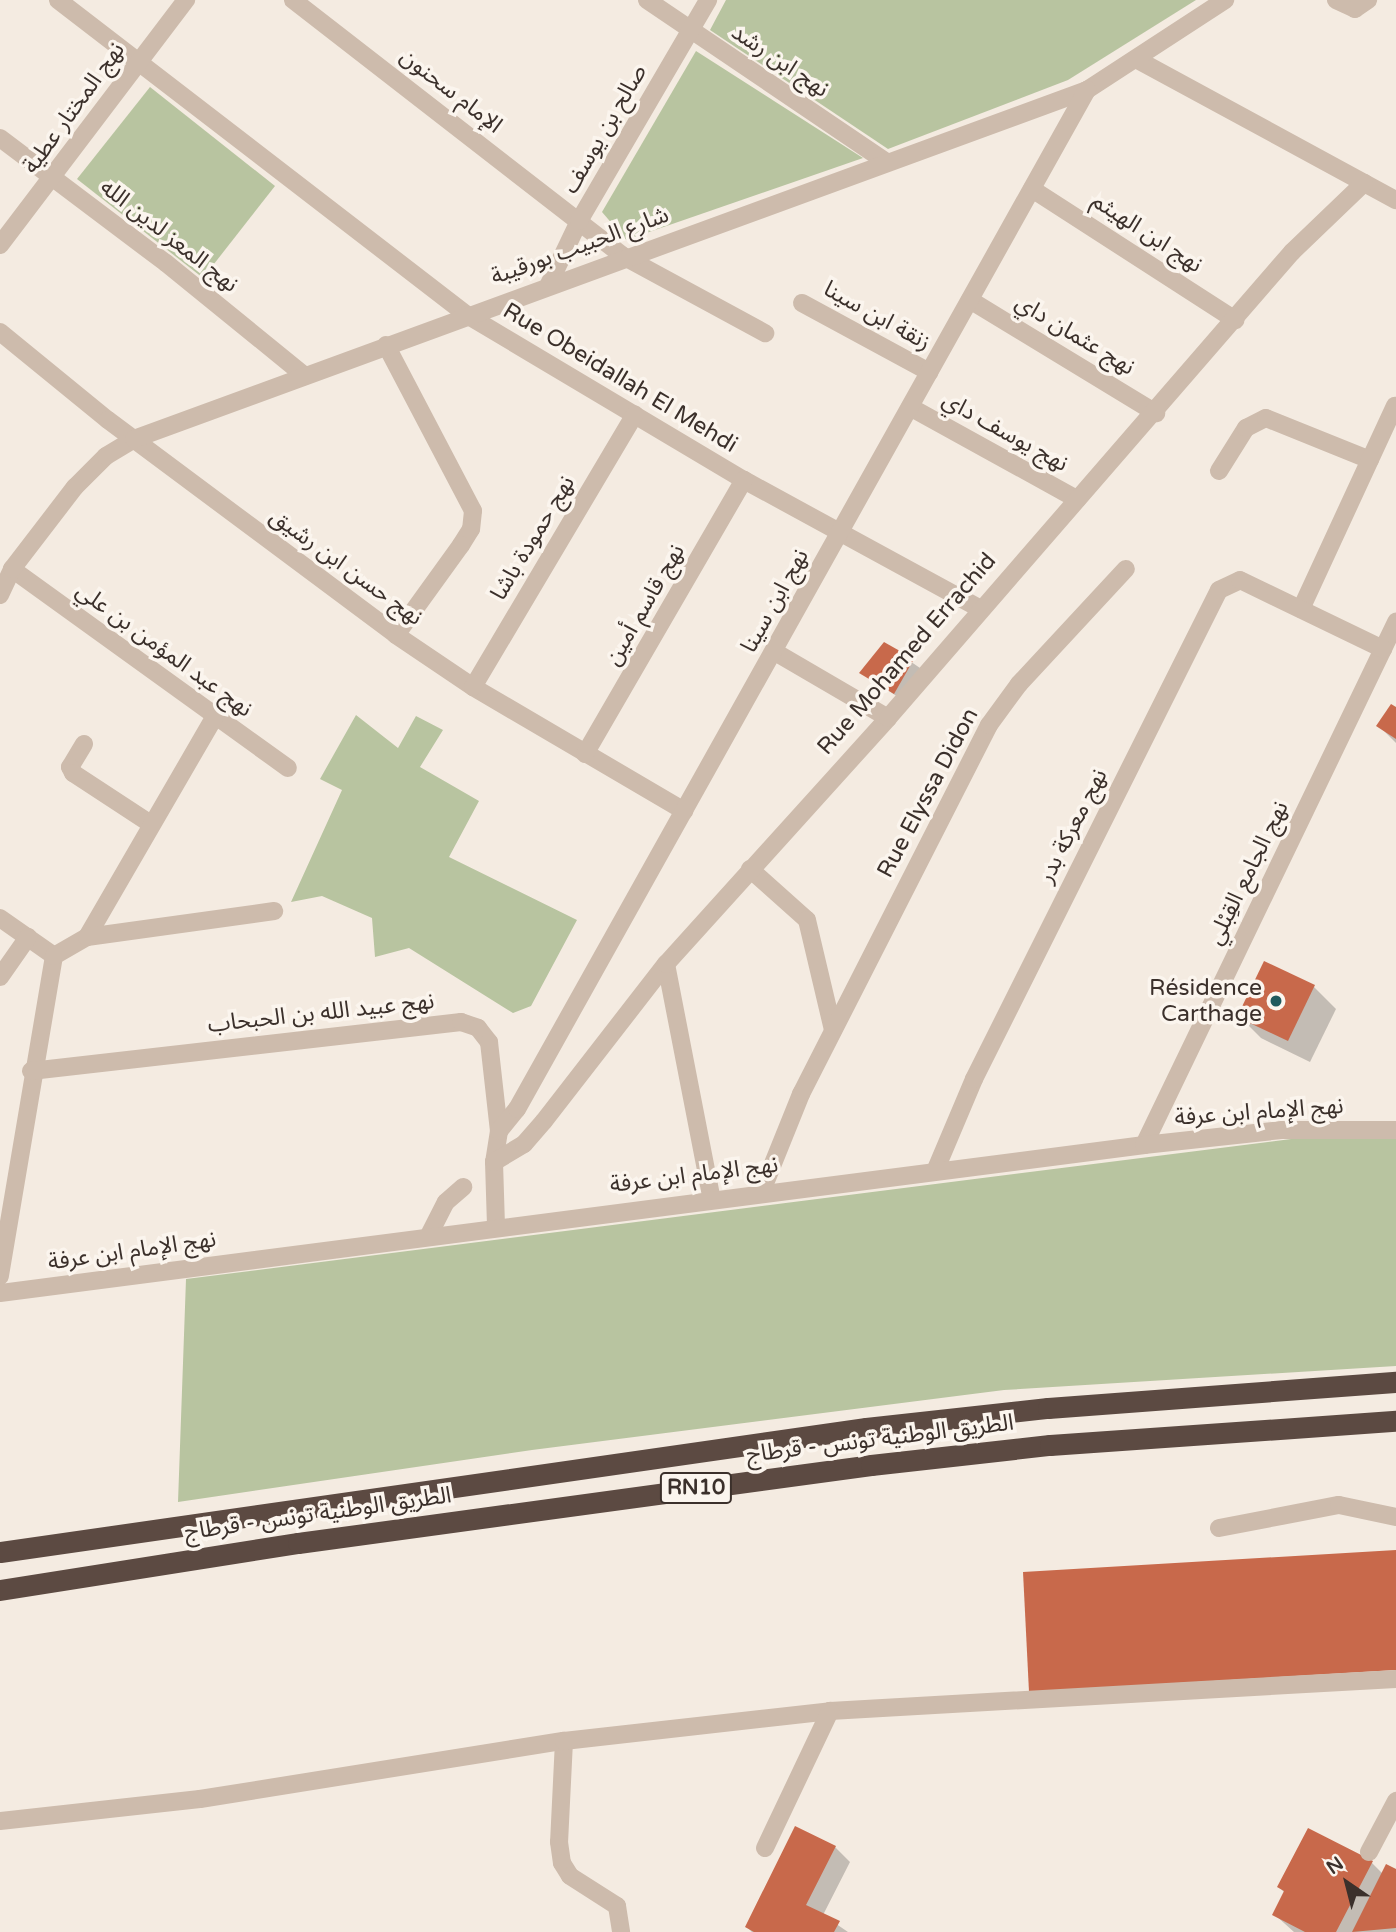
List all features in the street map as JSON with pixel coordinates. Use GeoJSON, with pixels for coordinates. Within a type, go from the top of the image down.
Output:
{"type":"FeatureCollection","features":[{"type":"Feature","properties":{"kind":"highway","name":"الطريق الوطنية تونس - قرطاج"},"geometry":{"type":"LineString","coordinates":[[0,1552],[866,1428],[1062,1407],[1396,1381]]}},
{"type":"Feature","properties":{"kind":"highway","name":"الطريق الوطنية تونس - قرطاج"},"geometry":{"type":"LineString","coordinates":[[0,1590],[299,1543],[871,1465],[1050,1445],[1396,1421]]}},
{"type":"Feature","properties":{"kind":"street","name":"Rue Obeidallah El Mehdi"},"geometry":{"type":"LineString","coordinates":[[58,0],[467,315],[744,480],[981,609]]}},
{"type":"Feature","properties":{"kind":"street","name":"نهج المختار عطية"},"geometry":{"type":"LineString","coordinates":[[0,245],[54,179],[137,62],[186,0]]}},
{"type":"Feature","properties":{"kind":"street","name":"الإمام سحنون"},"geometry":{"type":"LineString","coordinates":[[293,0],[623,256],[765,333]]}},
{"type":"Feature","properties":{"kind":"street","name":"نهج ابن رشد"},"geometry":{"type":"LineString","coordinates":[[647,0],[886,162]]}},
{"type":"Feature","properties":{"kind":"street","name":"صالح بن يوسف"},"geometry":{"type":"LineString","coordinates":[[549,284],[579,221],[708,0]]}},
{"type":"Feature","properties":{"kind":"street","name":"شارع الحبيب بورقيبة"},"geometry":{"type":"LineString","coordinates":[[0,595],[12,569],[75,487],[106,456],[134,439],[623,256],[1087,90],[1225,0]]}},
{"type":"Feature","properties":{"kind":"street"},"geometry":{"type":"LineString","coordinates":[[1336,0],[1355,9],[1368,0]]}},
{"type":"Feature","properties":{"kind":"street"},"geometry":{"type":"LineString","coordinates":[[1136,59],[1396,201]]}},
{"type":"Feature","properties":{"kind":"street","name":"نهج ابن سينا"},"geometry":{"type":"LineString","coordinates":[[499,1131],[517,1109],[1087,90]]}},
{"type":"Feature","properties":{"kind":"street","name":"نهج المعز لدين الله"},"geometry":{"type":"LineString","coordinates":[[0,138],[304,376]]}},
{"type":"Feature","properties":{"kind":"street","name":"Rue Mohamed Errachid"},"geometry":{"type":"LineString","coordinates":[[494,1162],[524,1144],[666,964],[888,718],[1077,499],[1156,413],[1292,253],[1364,183]]}},
{"type":"Feature","properties":{"kind":"street","name":"نهج ابن الهيثم"},"geometry":{"type":"LineString","coordinates":[[1031,189],[1235,320]]}},
{"type":"Feature","properties":{"kind":"street","name":"نهج عثمان داي"},"geometry":{"type":"LineString","coordinates":[[970,300],[1156,413]]}},
{"type":"Feature","properties":{"kind":"street","name":"زنقة ابن سينا"},"geometry":{"type":"LineString","coordinates":[[802,303],[929,372]]}},
{"type":"Feature","properties":{"kind":"street","name":"نهج حسن ابن رشيق"},"geometry":{"type":"LineString","coordinates":[[0,332],[134,439],[396,635],[473,687],[684,811]]}},
{"type":"Feature","properties":{"kind":"street"},"geometry":{"type":"LineString","coordinates":[[386,345],[474,511],[471,528],[461,545],[396,635]]}},
{"type":"Feature","properties":{"kind":"street"},"geometry":{"type":"LineString","coordinates":[[1301,609],[1395,406]]}},
{"type":"Feature","properties":{"kind":"street","name":"نهج يوسف داي"},"geometry":{"type":"LineString","coordinates":[[910,407],[1077,499]]}},
{"type":"Feature","properties":{"kind":"street","name":"نهج حمودة باشا"},"geometry":{"type":"LineString","coordinates":[[473,687],[635,414]]}},
{"type":"Feature","properties":{"kind":"street"},"geometry":{"type":"LineString","coordinates":[[1219,471],[1246,428],[1266,418],[1370,460]]}},
{"type":"Feature","properties":{"kind":"street","name":"نهج قاسم أمين"},"geometry":{"type":"LineString","coordinates":[[585,754],[744,480]]}},
{"type":"Feature","properties":{"kind":"street","name":"نهج عبد المؤمن بن علي"},"geometry":{"type":"LineString","coordinates":[[12,569],[214,718],[288,768]]}},
{"type":"Feature","properties":{"kind":"street","name":"Rue Elyssa Didon"},"geometry":{"type":"LineString","coordinates":[[762,1191],[833,1030],[989,725],[1019,684],[1126,569]]}},
{"type":"Feature","properties":{"kind":"street","name":"نهج معركة بدر"},"geometry":{"type":"LineString","coordinates":[[936,1169],[974,1079],[1219,590],[1240,580],[1383,649]]}},
{"type":"Feature","properties":{"kind":"street","name":"نهج الجامع القِبْلي"},"geometry":{"type":"LineString","coordinates":[[1144,1145],[1396,622]]}},
{"type":"Feature","properties":{"kind":"street"},"geometry":{"type":"LineString","coordinates":[[775,652],[888,718]]}},
{"type":"Feature","properties":{"kind":"street"},"geometry":{"type":"LineString","coordinates":[[87,937],[214,718]]}},
{"type":"Feature","properties":{"kind":"street"},"geometry":{"type":"LineString","coordinates":[[84,744],[70,768],[73,773],[151,824]]}},
{"type":"Feature","properties":{"kind":"street"},"geometry":{"type":"LineString","coordinates":[[750,869],[807,920],[833,1030]]}},
{"type":"Feature","properties":{"kind":"street"},"geometry":{"type":"LineString","coordinates":[[0,1276],[31,1071],[54,956],[87,937],[274,911]]}},
{"type":"Feature","properties":{"kind":"street"},"geometry":{"type":"LineString","coordinates":[[0,918],[54,956]]}},
{"type":"Feature","properties":{"kind":"street"},"geometry":{"type":"LineString","coordinates":[[0,977],[28,937]]}},
{"type":"Feature","properties":{"kind":"street"},"geometry":{"type":"LineString","coordinates":[[666,964],[712,1200]]}},
{"type":"Feature","properties":{"kind":"street","name":"نهج عبيد الله بن الحبحاب"},"geometry":{"type":"LineString","coordinates":[[31,1071],[461,1022],[478,1028],[489,1042],[499,1131],[494,1162],[496,1227]]}},
{"type":"Feature","properties":{"kind":"street","name":"نهج الإمام ابن عرفة"},"geometry":{"type":"LineString","coordinates":[[0,1293],[936,1169],[1281,1130],[1396,1130]]}},
{"type":"Feature","properties":{"kind":"street"},"geometry":{"type":"LineString","coordinates":[[428,1237],[446,1202],[463,1187]]}},
{"type":"Feature","properties":{"kind":"street"},"geometry":{"type":"LineString","coordinates":[[1219,1528],[1339,1506],[1396,1517]]}},
{"type":"Feature","properties":{"kind":"street"},"geometry":{"type":"LineString","coordinates":[[0,1821],[200,1799],[564,1741],[830,1711],[1396,1679]]}},
{"type":"Feature","properties":{"kind":"street"},"geometry":{"type":"LineString","coordinates":[[765,1848],[830,1711]]}},
{"type":"Feature","properties":{"kind":"street"},"geometry":{"type":"LineString","coordinates":[[564,1741],[559,1842],[562,1863],[570,1876],[617,1906],[621,1932]]}},
{"type":"Feature","properties":{"kind":"street"},"geometry":{"type":"LineString","coordinates":[[1370,1852],[1396,1801]]}},
{"type":"Feature","properties":{"kind":"green space"},"geometry":{"type":"Polygon","coordinates":[[[726,0],[1196,0],[1068,80],[888,149],[710,30],[726,0]]]}},
{"type":"Feature","properties":{"kind":"green space"},"geometry":{"type":"Polygon","coordinates":[[[696,51],[863,158],[626,240],[602,212],[696,51]]]}},
{"type":"Feature","properties":{"kind":"green space"},"geometry":{"type":"Polygon","coordinates":[[[150,87],[275,186],[203,278],[77,179],[150,87]]]}},
{"type":"Feature","properties":{"kind":"green space"},"geometry":{"type":"Polygon","coordinates":[[[356,715],[398,748],[416,716],[443,730],[420,767],[479,801],[449,857],[577,920],[531,1006],[513,1013],[409,948],[375,957],[372,918],[322,896],[291,902],[342,790],[320,779],[356,715]]]}},
{"type":"Feature","properties":{"kind":"green space"},"geometry":{"type":"Polygon","coordinates":[[[1396,1136],[1396,1366],[1004,1390],[532,1450],[178,1502],[186,1279],[1291,1139],[1396,1136]]]}},
{"type":"Feature","properties":{"kind":"building"},"geometry":{"type":"Polygon","coordinates":[[[884,642],[914,659],[894,694],[859,673],[884,642]]]}},
{"type":"Feature","properties":{"kind":"building"},"geometry":{"type":"Polygon","coordinates":[[[1391,704],[1396,707],[1396,739],[1376,726],[1391,704]]]}},
{"type":"Feature","properties":{"kind":"building","name":"Résidence Carthage"},"geometry":{"type":"Polygon","coordinates":[[[1264,961],[1315,985],[1288,1041],[1237,1017],[1264,961]]]}},
{"type":"Feature","properties":{"kind":"building"},"geometry":{"type":"Polygon","coordinates":[[[1396,1550],[1396,1670],[1029,1692],[1023,1572],[1396,1550]]]}},
{"type":"Feature","properties":{"kind":"building"},"geometry":{"type":"Polygon","coordinates":[[[795,1826],[836,1846],[806,1905],[840,1921],[834,1932],[754,1932],[745,1927],[795,1826]]]}},
{"type":"Feature","properties":{"kind":"building"},"geometry":{"type":"Polygon","coordinates":[[[1308,1828],[1373,1861],[1336,1932],[1305,1932],[1272,1915],[1284,1891],[1277,1887],[1308,1828]]]}},
{"type":"Feature","properties":{"kind":"building"},"geometry":{"type":"Polygon","coordinates":[[[1386,1864],[1396,1869],[1396,1928],[1352,1932],[1386,1864]]]}},
{"type":"Feature","properties":{"kind":"place","name":"Résidence Carthage"},"geometry":{"type":"Point","coordinates":[1276,1001]}}]}
